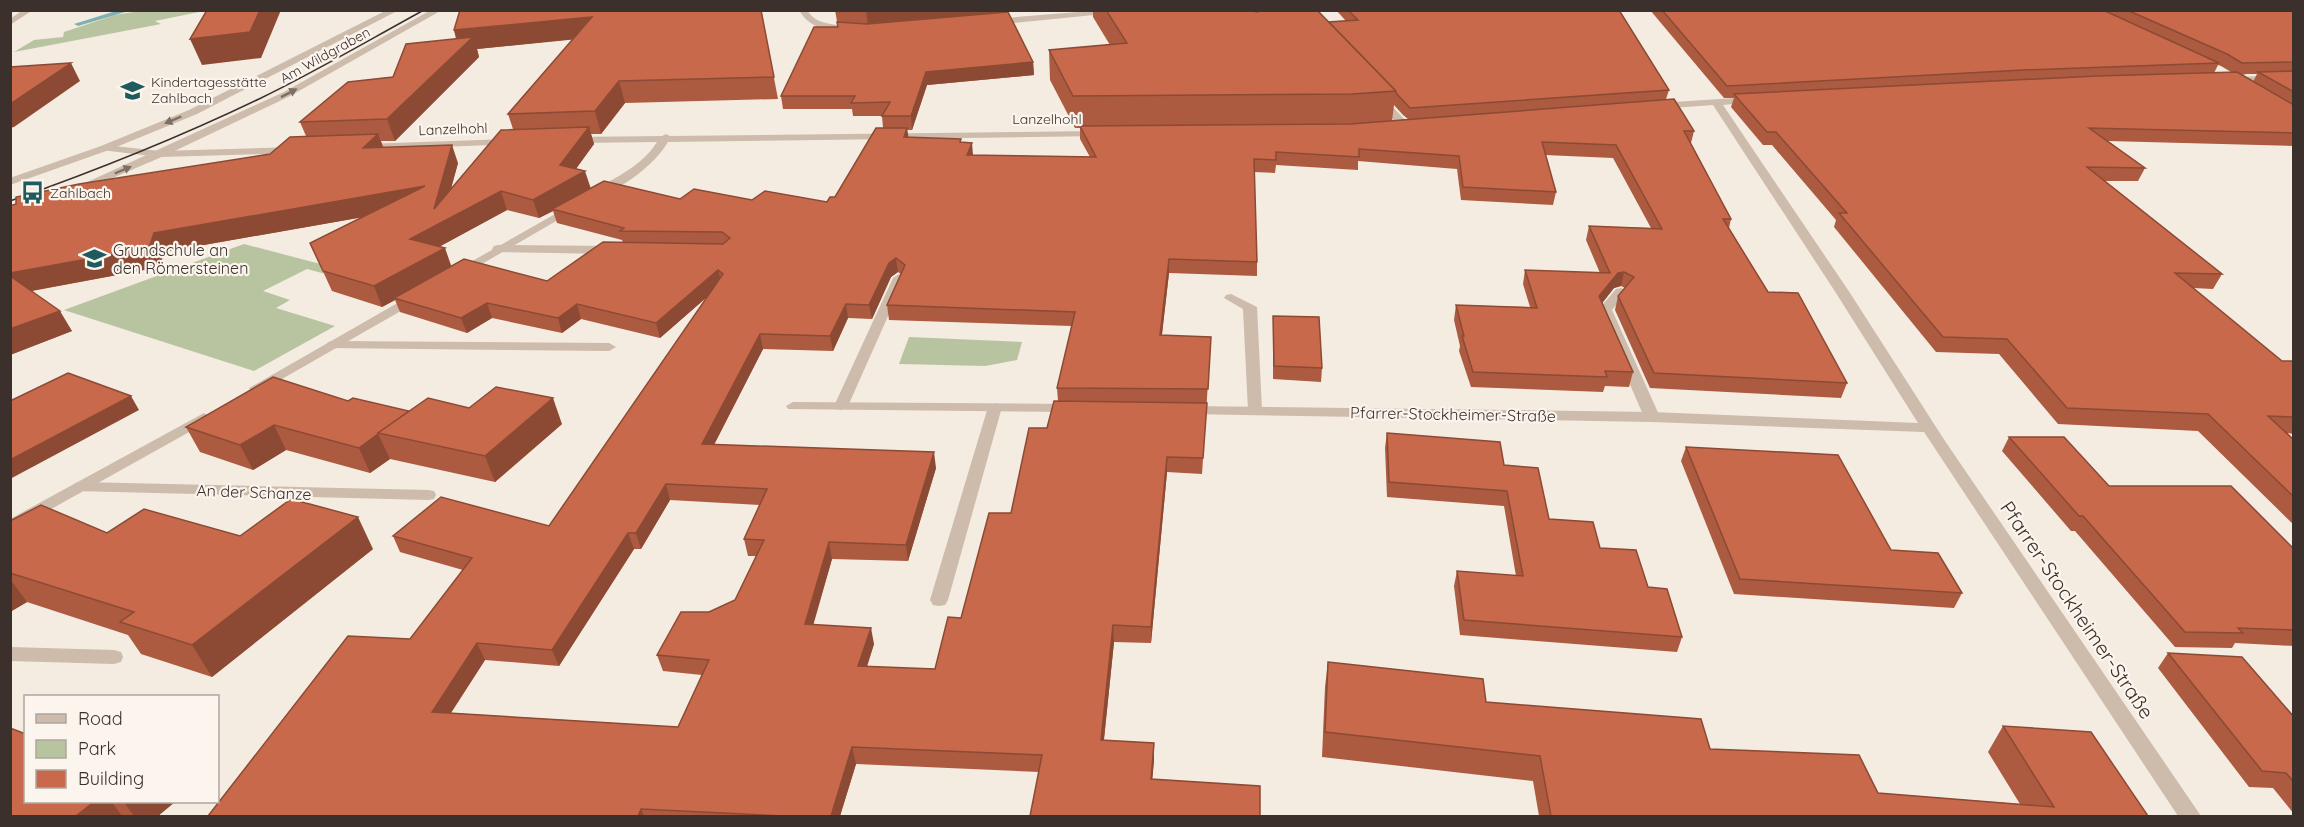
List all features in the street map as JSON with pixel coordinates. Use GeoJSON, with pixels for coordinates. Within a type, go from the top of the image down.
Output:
{"type":"FeatureCollection","features":[{"type":"Feature","properties":{"kind":"street","name":"Am Wildgraben"},"geometry":{"type":"LineString","coordinates":[[10,182],[105,148],[236,92],[395,10]]}},
{"type":"Feature","properties":{"kind":"street","name":"Am Wildgraben"},"geometry":{"type":"LineString","coordinates":[[66,194],[160,154],[287,94],[438,10]]}},
{"type":"Feature","properties":{"kind":"street"},"geometry":{"type":"LineString","coordinates":[[803,10],[808,20],[817,24],[859,30]]}},
{"type":"Feature","properties":{"kind":"street"},"geometry":{"type":"LineString","coordinates":[[980,23],[1140,10]]}},
{"type":"Feature","properties":{"kind":"street"},"geometry":{"type":"LineString","coordinates":[[12,18],[28,11]]}},
{"type":"Feature","properties":{"kind":"street"},"geometry":{"type":"LineString","coordinates":[[2253,92],[2226,78],[2294,78]]}},
{"type":"Feature","properties":{"kind":"street"},"geometry":{"type":"LineString","coordinates":[[1374,93],[1399,127],[1417,125]]}},
{"type":"Feature","properties":{"kind":"street"},"geometry":{"type":"LineString","coordinates":[[1648,107],[1762,100]]}},
{"type":"Feature","properties":{"kind":"street","name":"Pfarrer-Stockheimer-Straße"},"geometry":{"type":"LineString","coordinates":[[1716,102],[1843,293],[1928,428],[2190,816]]}},
{"type":"Feature","properties":{"kind":"street","name":"Lanzelhohl"},"geometry":{"type":"LineString","coordinates":[[565,141],[1104,134]]}},
{"type":"Feature","properties":{"kind":"street"},"geometry":{"type":"LineString","coordinates":[[446,279],[646,165],[656,155],[666,138]]}},
{"type":"Feature","properties":{"kind":"street","name":"Lanzelhohl"},"geometry":{"type":"LineString","coordinates":[[351,148],[520,142]]}},
{"type":"Feature","properties":{"kind":"street","name":"Am Wildgraben"},"geometry":{"type":"LineString","coordinates":[[105,148],[160,154]]}},
{"type":"Feature","properties":{"kind":"street"},"geometry":{"type":"LineString","coordinates":[[160,154],[307,150]]}},
{"type":"Feature","properties":{"kind":"street"},"geometry":{"type":"LineString","coordinates":[[498,249],[629,251]]}},
{"type":"Feature","properties":{"kind":"street"},"geometry":{"type":"LineString","coordinates":[[841,406],[898,278]]}},
{"type":"Feature","properties":{"kind":"street"},"geometry":{"type":"LineString","coordinates":[[240,397],[426,291]]}},
{"type":"Feature","properties":{"kind":"street"},"geometry":{"type":"LineString","coordinates":[[1622,292],[1605,310],[1652,417]]}},
{"type":"Feature","properties":{"kind":"street"},"geometry":{"type":"LineString","coordinates":[[1231,298],[1250,307],[1255,410]]}},
{"type":"Feature","properties":{"kind":"street"},"geometry":{"type":"LineString","coordinates":[[333,345],[609,347]]}},
{"type":"Feature","properties":{"kind":"street"},"geometry":{"type":"LineString","coordinates":[[793,406],[1090,408]]}},
{"type":"Feature","properties":{"kind":"street"},"geometry":{"type":"LineString","coordinates":[[939,600],[996,407]]}},
{"type":"Feature","properties":{"kind":"street"},"geometry":{"type":"LineString","coordinates":[[10,527],[219,409]]}},
{"type":"Feature","properties":{"kind":"street","name":"Pfarrer-Stockheimer-Straße"},"geometry":{"type":"LineString","coordinates":[[1172,410],[1652,417],[1928,428]]}},
{"type":"Feature","properties":{"kind":"street","name":"An der Schanze"},"geometry":{"type":"LineString","coordinates":[[81,487],[428,495]]}},
{"type":"Feature","properties":{"kind":"street"},"geometry":{"type":"LineString","coordinates":[[10,654],[114,657]]}},
{"type":"Feature","properties":{"kind":"green space"},"geometry":{"type":"Polygon","coordinates":[[[140,11],[204,11],[155,21],[161,24],[14,52],[34,40],[63,37],[64,32],[115,15],[140,11]]]}},
{"type":"Feature","properties":{"kind":"green space"},"geometry":{"type":"Polygon","coordinates":[[[244,244],[374,278],[363,284],[307,269],[263,291],[290,300],[276,308],[335,326],[254,371],[64,310],[244,244]]]}},
{"type":"Feature","properties":{"kind":"green space"},"geometry":{"type":"Polygon","coordinates":[[[909,337],[1022,342],[1017,360],[985,366],[899,364],[909,337]]]}},
{"type":"Feature","properties":{"kind":"building"},"geometry":{"type":"Polygon","coordinates":[[[207,10],[260,10],[250,32],[190,39],[207,10]]]}},
{"type":"Feature","properties":{"kind":"building"},"geometry":{"type":"Polygon","coordinates":[[[460,10],[761,10],[774,77],[619,81],[595,111],[508,114],[592,17],[454,30],[460,10]]]}},
{"type":"Feature","properties":{"kind":"building"},"geometry":{"type":"Polygon","coordinates":[[[1106,10],[1255,10],[1256,12],[1317,10],[1396,91],[1352,94],[1073,96],[1049,50],[1127,43],[1106,10]]]}},
{"type":"Feature","properties":{"kind":"building"},"geometry":{"type":"Polygon","coordinates":[[[1348,10],[1619,10],[1669,90],[1410,108],[1329,22],[1358,20],[1348,10]]]}},
{"type":"Feature","properties":{"kind":"building"},"geometry":{"type":"Polygon","coordinates":[[[1662,10],[2103,10],[2219,63],[2023,70],[1727,86],[1662,10]]]}},
{"type":"Feature","properties":{"kind":"building"},"geometry":{"type":"Polygon","coordinates":[[[2127,10],[2294,10],[2294,62],[2242,63],[2227,54],[2127,10]]]}},
{"type":"Feature","properties":{"kind":"building"},"geometry":{"type":"Polygon","coordinates":[[[1008,12],[1033,62],[926,72],[911,116],[882,116],[890,102],[851,103],[855,96],[781,96],[814,27],[838,27],[837,22],[867,24],[1008,12]]]}},
{"type":"Feature","properties":{"kind":"building"},"geometry":{"type":"Polygon","coordinates":[[[473,37],[387,119],[300,122],[348,82],[393,77],[406,44],[473,37]]]}},
{"type":"Feature","properties":{"kind":"building"},"geometry":{"type":"Polygon","coordinates":[[[71,63],[10,104],[10,67],[71,63]]]}},
{"type":"Feature","properties":{"kind":"building"},"geometry":{"type":"Polygon","coordinates":[[[2294,71],[2294,92],[2258,72],[2294,71]]]}},
{"type":"Feature","properties":{"kind":"building"},"geometry":{"type":"Polygon","coordinates":[[[2237,72],[2294,105],[2294,133],[2089,128],[2145,168],[2087,167],[2222,274],[2175,273],[2282,361],[2294,361],[2294,417],[2268,416],[2294,440],[2294,497],[2208,414],[2067,408],[2007,339],[1943,337],[1839,213],[1847,213],[1776,132],[1767,132],[1734,94],[2097,76],[2237,72]]]}},
{"type":"Feature","properties":{"kind":"building"},"geometry":{"type":"Polygon","coordinates":[[[1674,99],[1694,131],[1684,131],[1731,219],[1723,219],[1768,292],[1798,293],[1847,383],[1654,373],[1618,296],[1634,277],[1624,272],[1618,273],[1599,296],[1633,372],[1605,371],[1607,377],[1473,372],[1462,336],[1464,336],[1456,305],[1537,308],[1525,270],[1610,273],[1589,226],[1662,229],[1616,145],[1542,142],[1556,192],[1463,187],[1459,156],[1359,149],[1359,157],[1276,152],[1276,160],[1254,159],[1257,262],[1169,259],[1160,335],[1211,337],[1208,389],[1057,388],[1075,312],[887,305],[905,265],[896,258],[889,263],[869,305],[846,304],[830,336],[760,334],[702,444],[934,452],[906,545],[829,542],[805,624],[871,628],[858,666],[935,669],[948,617],[961,618],[989,513],[1011,513],[1029,428],[1047,428],[1054,401],[1207,403],[1203,458],[1167,457],[1151,627],[1113,625],[1101,740],[1154,743],[1151,779],[1260,786],[1260,816],[1030,816],[1042,755],[852,747],[831,816],[641,809],[638,816],[208,816],[348,636],[410,639],[472,558],[393,536],[441,497],[549,526],[723,274],[718,270],[656,323],[577,304],[558,318],[487,303],[461,318],[394,298],[464,259],[547,281],[603,242],[723,244],[730,238],[722,232],[620,231],[624,228],[552,209],[604,181],[680,199],[694,189],[752,200],[765,191],[827,202],[830,197],[835,197],[876,128],[907,128],[904,137],[961,139],[960,142],[972,143],[967,155],[1096,157],[1080,126],[1350,124],[1674,99]],[[666,484],[636,533],[628,533],[552,650],[477,643],[432,712],[678,727],[709,660],[657,655],[681,612],[709,612],[735,600],[764,540],[744,539],[767,489],[666,484]]]}},
{"type":"Feature","properties":{"kind":"building"},"geometry":{"type":"Polygon","coordinates":[[[589,127],[560,165],[585,171],[533,200],[501,191],[410,239],[445,248],[374,286],[323,271],[310,243],[425,186],[154,233],[149,248],[10,273],[10,206],[16,204],[16,197],[79,184],[270,154],[290,137],[378,134],[363,148],[452,145],[434,209],[501,130],[589,127]]]}},
{"type":"Feature","properties":{"kind":"building"},"geometry":{"type":"Polygon","coordinates":[[[10,276],[60,311],[10,329],[10,276]]]}},
{"type":"Feature","properties":{"kind":"building"},"geometry":{"type":"Polygon","coordinates":[[[1273,316],[1319,317],[1322,368],[1274,366],[1273,316]]]}},
{"type":"Feature","properties":{"kind":"building"},"geometry":{"type":"Polygon","coordinates":[[[68,373],[131,396],[10,460],[10,401],[68,373]]]}},
{"type":"Feature","properties":{"kind":"building"},"geometry":{"type":"Polygon","coordinates":[[[273,377],[348,401],[353,398],[409,411],[359,448],[274,425],[240,445],[186,427],[273,377]]]}},
{"type":"Feature","properties":{"kind":"building"},"geometry":{"type":"Polygon","coordinates":[[[496,387],[553,398],[485,456],[378,433],[428,398],[469,408],[496,387]]]}},
{"type":"Feature","properties":{"kind":"building"},"geometry":{"type":"Polygon","coordinates":[[[1387,433],[1500,442],[1504,465],[1538,468],[1549,519],[1593,522],[1600,548],[1636,550],[1648,587],[1667,589],[1682,637],[1464,620],[1457,571],[1523,576],[1507,491],[1389,482],[1387,433]]]}},
{"type":"Feature","properties":{"kind":"building"},"geometry":{"type":"Polygon","coordinates":[[[2009,437],[2064,437],[2109,486],[2231,486],[2294,549],[2294,630],[2238,628],[2243,633],[2185,632],[2083,516],[2079,516],[2009,437]]]}},
{"type":"Feature","properties":{"kind":"building"},"geometry":{"type":"Polygon","coordinates":[[[1686,447],[1838,455],[1891,550],[1938,553],[1962,593],[1740,579],[1686,447]]]}},
{"type":"Feature","properties":{"kind":"building"},"geometry":{"type":"Polygon","coordinates":[[[291,499],[358,517],[192,645],[120,622],[134,612],[10,573],[10,521],[41,505],[107,533],[144,509],[240,536],[291,499]]]}},
{"type":"Feature","properties":{"kind":"building"},"geometry":{"type":"Polygon","coordinates":[[[2168,653],[2242,657],[2294,717],[2294,782],[2286,773],[2262,771],[2168,653]]]}},
{"type":"Feature","properties":{"kind":"building"},"geometry":{"type":"Polygon","coordinates":[[[1328,662],[1483,679],[1486,702],[1701,719],[1710,749],[1859,755],[1878,793],[2054,807],[2003,726],[2091,732],[2148,816],[1551,816],[1540,756],[1325,732],[1328,662]]]}},
{"type":"Feature","properties":{"kind":"building"},"geometry":{"type":"Polygon","coordinates":[[[10,728],[24,733],[24,803],[92,803],[76,816],[10,816],[10,728]]]}},
{"type":"Feature","properties":{"kind":"waterway"},"geometry":{"type":"LineString","coordinates":[[78,24],[129,10]]}},
{"type":"Feature","properties":{"kind":"tram line"},"geometry":{"type":"LineString","coordinates":[[10,201],[136,153],[229,113],[301,78],[424,10]]}},
{"type":"Feature","properties":{"kind":"place","name":"Kindertagesstätte Zahlbach"},"geometry":{"type":"Point","coordinates":[133,90]}},
{"type":"Feature","properties":{"kind":"place","name":"Zahlbach"},"geometry":{"type":"Point","coordinates":[32,193]}},
{"type":"Feature","properties":{"kind":"place","name":"Grundschule an den Römersteinen"},"geometry":{"type":"Point","coordinates":[95,259]}}]}
